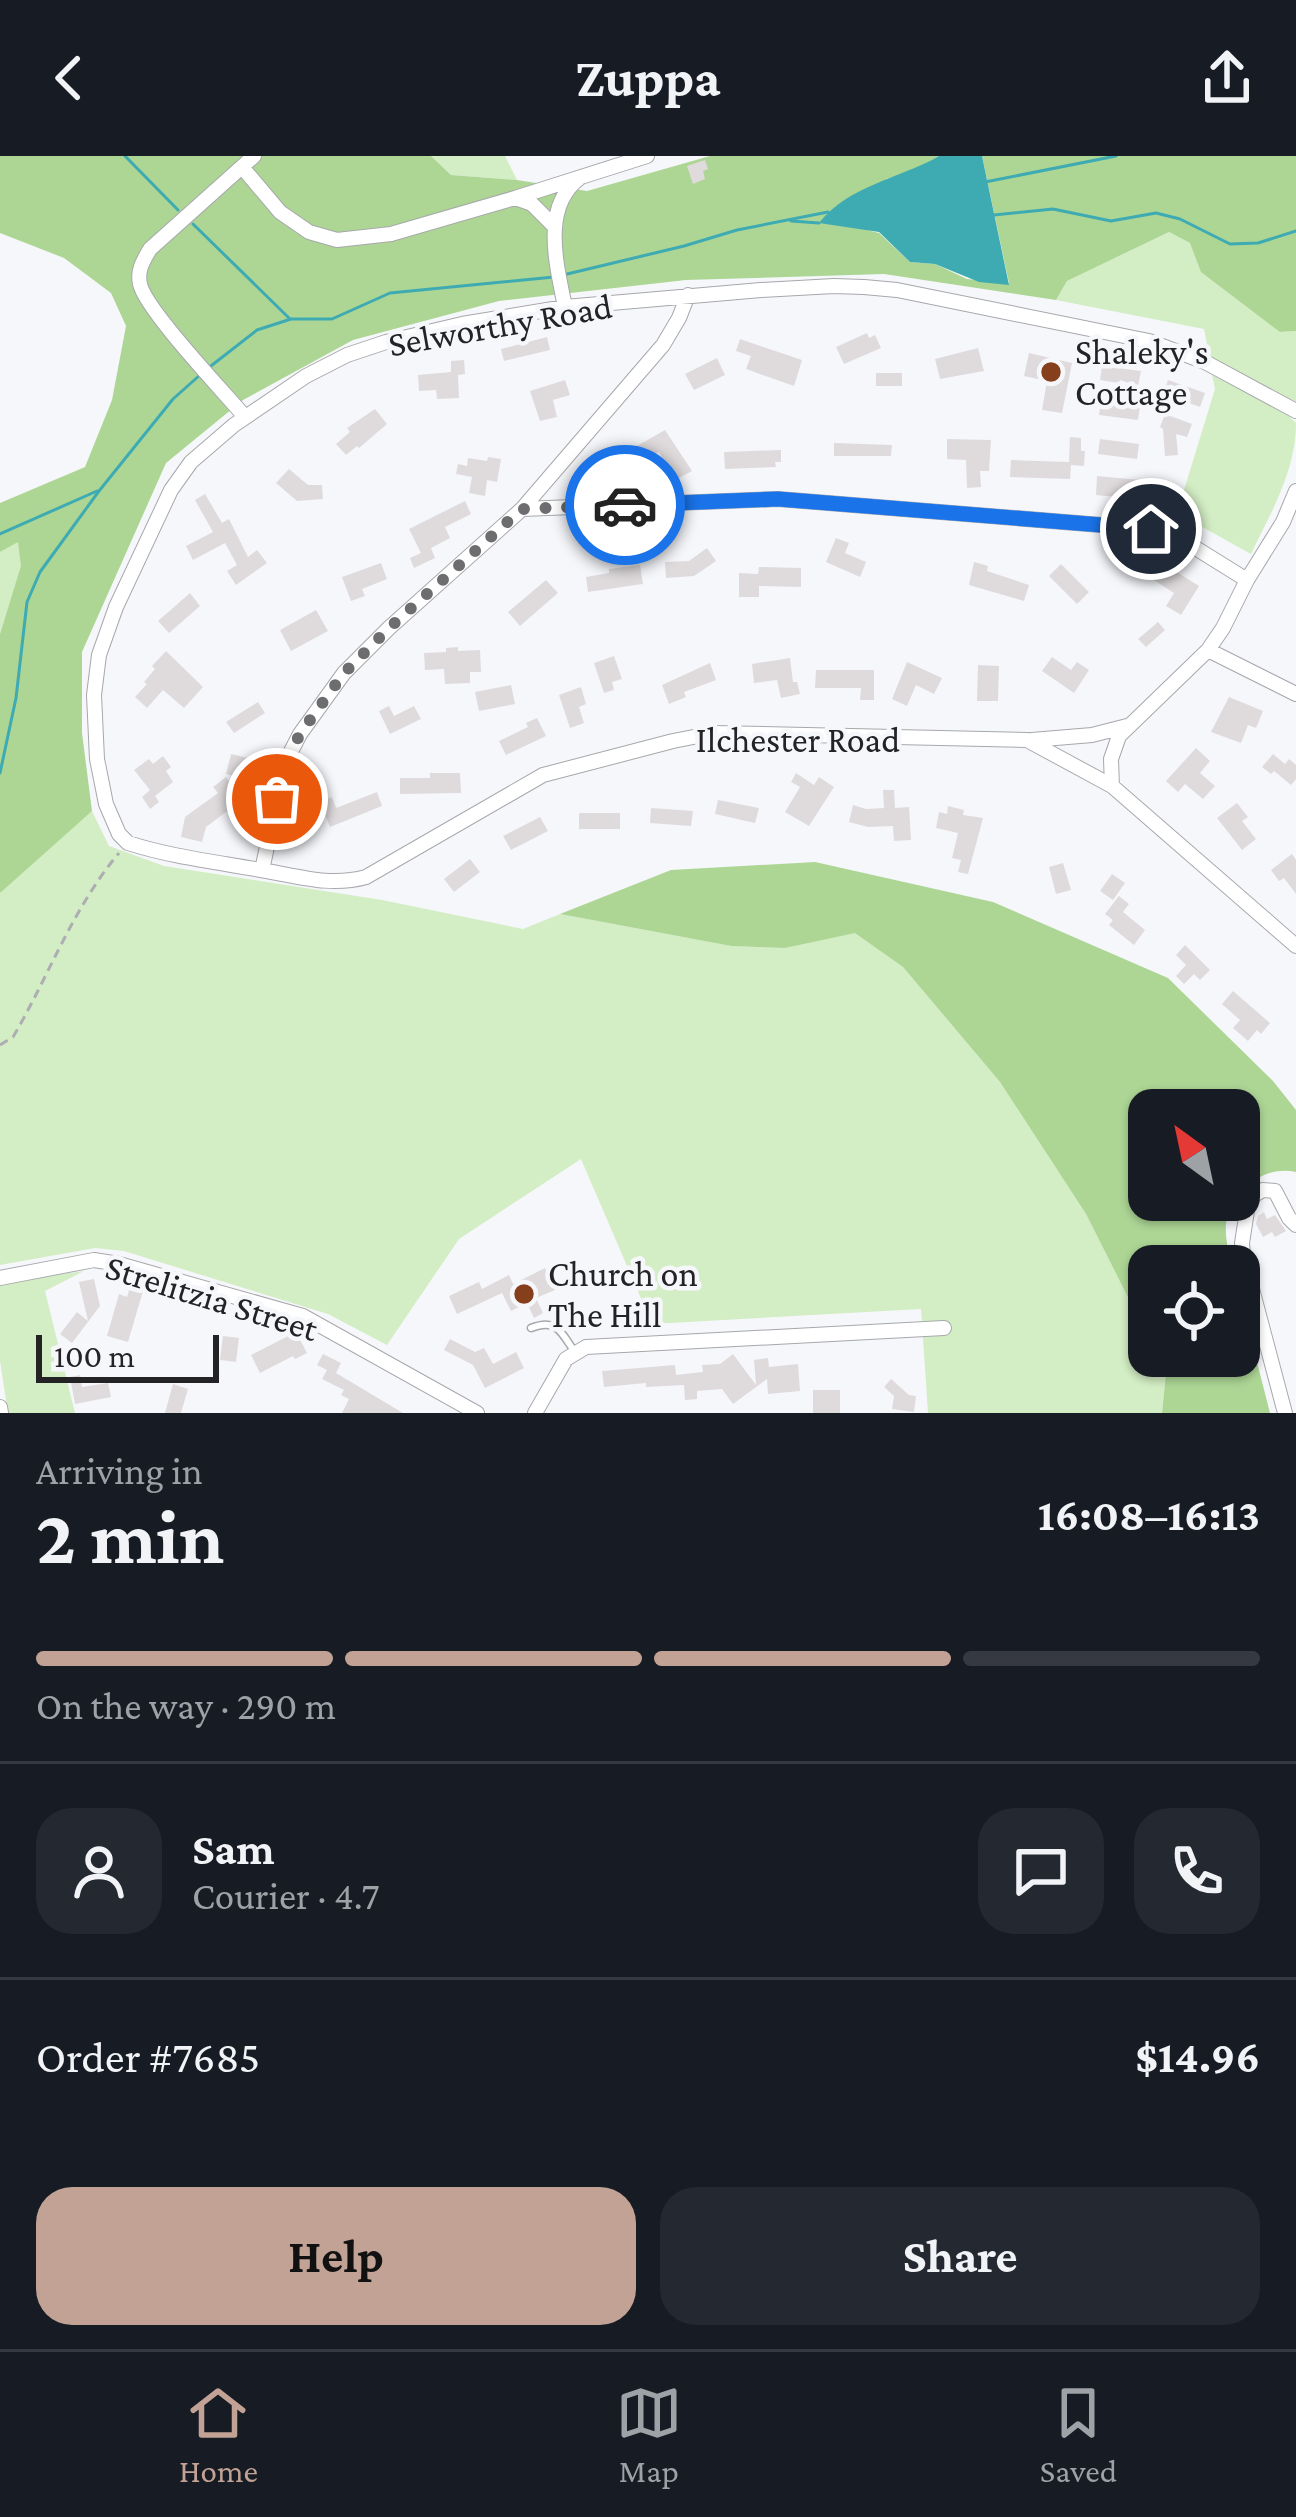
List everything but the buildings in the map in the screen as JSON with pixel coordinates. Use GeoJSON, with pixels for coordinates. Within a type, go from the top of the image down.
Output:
{"type":"FeatureCollection","features":[{"type":"Feature","properties":{"kind":"street"},"geometry":{"type":"LineString","coordinates":[[245,417],[144,294],[139,281],[140,266],[150,249],[248,161],[280,212],[309,232],[337,240],[392,234],[647,156]]}},
{"type":"Feature","properties":{"kind":"street"},"geometry":{"type":"LineString","coordinates":[[566,307],[554,226],[572,184],[585,174]]}},
{"type":"Feature","properties":{"kind":"street"},"geometry":{"type":"LineString","coordinates":[[515,198],[532,204],[554,226]]}},
{"type":"Feature","properties":{"kind":"street","name":"Selworthy Road"},"geometry":{"type":"LineString","coordinates":[[128,843],[106,804],[97,759],[94,695],[100,655],[116,607],[171,490],[191,462],[245,417],[347,355],[462,324],[566,307],[834,286],[896,290],[1149,340],[1205,362],[1296,411]]}},
{"type":"Feature","properties":{"kind":"street"},"geometry":{"type":"LineString","coordinates":[[128,843],[262,870],[285,763],[344,673],[522,509],[663,345],[688,295]]}},
{"type":"Feature","properties":{"kind":"street"},"geometry":{"type":"LineString","coordinates":[[1112,786],[1114,748],[1127,726],[1208,650],[1246,580],[1289,524],[1296,491]]}},
{"type":"Feature","properties":{"kind":"street"},"geometry":{"type":"LineString","coordinates":[[522,509],[778,499],[1151,529],[1181,539],[1246,580]]}},
{"type":"Feature","properties":{"kind":"street"},"geometry":{"type":"LineString","coordinates":[[1208,650],[1296,694]]}},
{"type":"Feature","properties":{"kind":"street"},"geometry":{"type":"LineString","coordinates":[[1028,740],[1092,735],[1127,726]]}},
{"type":"Feature","properties":{"kind":"street","name":"Ilchester Road"},"geometry":{"type":"LineString","coordinates":[[262,870],[322,882],[366,877],[543,776],[714,733],[1028,740],[1112,786],[1296,946]]}},
{"type":"Feature","properties":{"kind":"street"},"geometry":{"type":"LineString","coordinates":[[1285,1413],[1244,1255],[1249,1198],[1263,1190],[1275,1191],[1296,1225]]}},
{"type":"Feature","properties":{"kind":"street","name":"Strelitzia Street"},"geometry":{"type":"LineString","coordinates":[[0,1278],[94,1260],[303,1316],[477,1413]]}},
{"type":"Feature","properties":{"kind":"street"},"geometry":{"type":"LineString","coordinates":[[535,1413],[574,1352],[598,1346],[944,1328]]}},
{"type":"Feature","properties":{"kind":"lane"},"geometry":{"type":"LineString","coordinates":[[531,1328],[543,1323],[557,1328],[574,1352]]}},
{"type":"Feature","properties":{"kind":"path"},"geometry":{"type":"LineString","coordinates":[[0,1045],[13,1037],[85,901],[128,843]]}},
{"type":"Feature","properties":{"kind":"green space"},"geometry":{"type":"Polygon","coordinates":[[[0,156],[431,156],[451,175],[587,191],[710,156],[939,156],[886,179],[863,229],[879,233],[910,262],[935,264],[967,279],[1009,283],[982,156],[1296,156],[1296,331],[1280,332],[1201,272],[1190,243],[1169,232],[1067,281],[1056,300],[884,274],[686,280],[499,301],[353,340],[243,400],[166,463],[82,652],[82,733],[92,811],[0,893],[0,634],[21,566],[18,542],[0,552],[0,503],[85,467],[112,400],[126,326],[111,293],[64,258],[0,233],[0,156]]]}},
{"type":"Feature","properties":{"kind":"green space"},"geometry":{"type":"Polygon","coordinates":[[[431,156],[505,156],[517,180],[451,175],[431,156]]]}},
{"type":"Feature","properties":{"kind":"green space"},"geometry":{"type":"Polygon","coordinates":[[[1169,232],[1190,243],[1280,332],[1296,331],[1296,402],[1210,359],[1204,329],[1056,300],[1067,281],[1169,232]]]}},
{"type":"Feature","properties":{"kind":"green space"},"geometry":{"type":"Polygon","coordinates":[[[1212,375],[1296,423],[1287,474],[1251,554],[1177,513],[1215,389],[1212,375]]]}},
{"type":"Feature","properties":{"kind":"green space"},"geometry":{"type":"Polygon","coordinates":[[[18,541],[22,566],[0,634],[0,552],[18,541]]]}},
{"type":"Feature","properties":{"kind":"green space"},"geometry":{"type":"Polygon","coordinates":[[[92,811],[109,846],[164,866],[382,900],[523,929],[560,914],[731,946],[785,948],[855,932],[903,967],[1000,1082],[1086,1214],[1128,1297],[1128,1377],[1166,1377],[1162,1413],[928,1413],[921,1309],[652,1324],[581,1159],[459,1239],[387,1345],[328,1314],[124,1251],[95,1248],[0,1265],[0,893],[92,811]]]}},
{"type":"Feature","properties":{"kind":"green space"},"geometry":{"type":"Polygon","coordinates":[[[815,862],[993,902],[1168,978],[1273,1081],[1296,1110],[1296,1172],[1260,1178],[1260,1089],[1128,1089],[1128,1221],[1227,1221],[1228,1245],[1128,1245],[1128,1297],[1086,1214],[1000,1082],[903,967],[855,933],[785,948],[731,946],[560,914],[671,870],[815,862]]]}},
{"type":"Feature","properties":{"kind":"green space"},"geometry":{"type":"Polygon","coordinates":[[[84,1271],[45,1291],[75,1413],[8,1413],[0,1361],[0,1283],[84,1271]]]}},
{"type":"Feature","properties":{"kind":"green space"},"geometry":{"type":"Polygon","coordinates":[[[1260,1374],[1270,1413],[1162,1413],[1166,1377],[1260,1374]]]}},
{"type":"Feature","properties":{"kind":"water"},"geometry":{"type":"Polygon","coordinates":[[[939,156],[982,156],[1009,285],[979,282],[935,264],[910,262],[879,232],[819,223],[860,191],[939,156]]]}},
{"type":"Feature","properties":{"kind":"waterway"},"geometry":{"type":"LineString","coordinates":[[125,156],[178,210]]}},
{"type":"Feature","properties":{"kind":"waterway"},"geometry":{"type":"LineString","coordinates":[[985,182],[1116,156]]}},
{"type":"Feature","properties":{"kind":"waterway"},"geometry":{"type":"LineString","coordinates":[[994,215],[1053,209],[1111,221],[1156,213],[1180,219],[1230,244],[1258,243],[1296,231]]}},
{"type":"Feature","properties":{"kind":"waterway"},"geometry":{"type":"LineString","coordinates":[[563,275],[828,212]]}},
{"type":"Feature","properties":{"kind":"waterway"},"geometry":{"type":"LineString","coordinates":[[791,221],[819,223]]}},
{"type":"Feature","properties":{"kind":"waterway"},"geometry":{"type":"LineString","coordinates":[[193,224],[290,319]]}},
{"type":"Feature","properties":{"kind":"waterway"},"geometry":{"type":"LineString","coordinates":[[207,369],[257,330],[291,319],[332,319],[390,293],[554,277]]}},
{"type":"Feature","properties":{"kind":"waterway"},"geometry":{"type":"LineString","coordinates":[[0,773],[16,698],[27,602],[40,572],[173,399],[200,375]]}},
{"type":"Feature","properties":{"kind":"waterway"},"geometry":{"type":"LineString","coordinates":[[0,534],[97,491]]}},
{"type":"Feature","properties":{"kind":"way so far"},"geometry":{"type":"LineString","coordinates":[[277,799],[285,763],[300,734],[344,673],[522,509],[625,505]]}},
{"type":"Feature","properties":{"kind":"place","name":"Shaleky's Cottage"},"geometry":{"type":"Point","coordinates":[1051,372]}},
{"type":"Feature","properties":{"kind":"place","name":"Church on The Hill"},"geometry":{"type":"Point","coordinates":[524,1294]}},
{"type":"Feature","properties":{"kind":"route"},"geometry":{"type":"LineString","coordinates":[[625,505],[778,499],[1151,529]]}}]}
